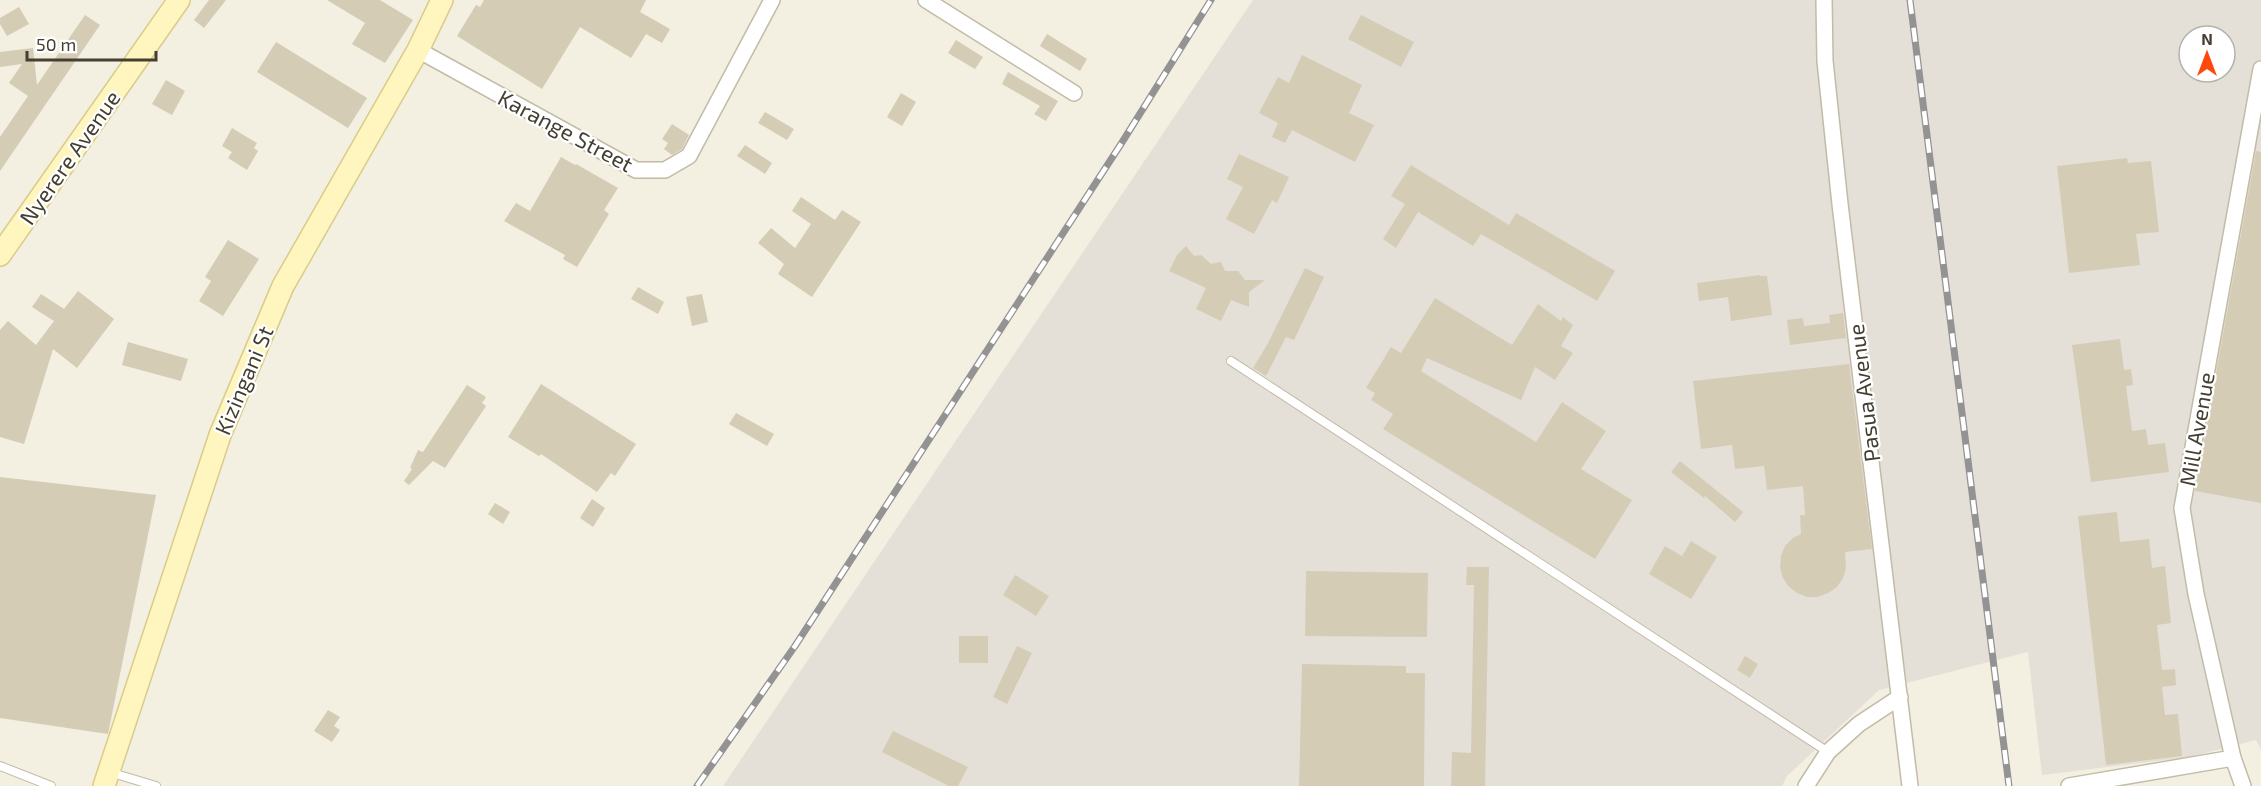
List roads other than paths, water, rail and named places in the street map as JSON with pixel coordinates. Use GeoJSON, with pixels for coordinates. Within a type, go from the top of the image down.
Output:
{"type":"FeatureCollection","features":[{"type":"Feature","properties":{"kind":"street","name":"Nyerere Avenue"},"geometry":{"type":"LineString","coordinates":[[0,255],[179,0]]}},
{"type":"Feature","properties":{"kind":"street","name":"Kizingani St"},"geometry":{"type":"LineString","coordinates":[[106,779],[219,435],[283,286],[418,50],[442,0]]}},
{"type":"Feature","properties":{"kind":"street","name":"Karange Street"},"geometry":{"type":"LineString","coordinates":[[418,50],[636,170],[665,170],[689,156],[772,0]]}},
{"type":"Feature","properties":{"kind":"street"},"geometry":{"type":"LineString","coordinates":[[926,0],[1074,93]]}},
{"type":"Feature","properties":{"kind":"street","name":"Pasua Avenue"},"geometry":{"type":"LineString","coordinates":[[1824,0],[1825,61],[1840,204],[1910,786]]}},
{"type":"Feature","properties":{"kind":"street","name":"Mill Avenue"},"geometry":{"type":"LineString","coordinates":[[2237,772],[2196,594],[2182,508],[2261,69]]}},
{"type":"Feature","properties":{"kind":"street"},"geometry":{"type":"LineString","coordinates":[[1806,786],[1828,752],[1859,724],[1900,697]]}},
{"type":"Feature","properties":{"kind":"street"},"geometry":{"type":"LineString","coordinates":[[2069,786],[2237,772]]}},
{"type":"Feature","properties":{"kind":"street"},"geometry":{"type":"LineString","coordinates":[[2229,786],[2237,772]]}},
{"type":"Feature","properties":{"kind":"lane"},"geometry":{"type":"LineString","coordinates":[[1230,361],[1828,752]]}},
{"type":"Feature","properties":{"kind":"lane"},"geometry":{"type":"LineString","coordinates":[[0,766],[51,786]]}},
{"type":"Feature","properties":{"kind":"lane"},"geometry":{"type":"LineString","coordinates":[[106,779],[156,786]]}},
{"type":"Feature","properties":{"kind":"railway"},"geometry":{"type":"LineString","coordinates":[[697,786],[795,646],[1121,144],[1211,0]]}},
{"type":"Feature","properties":{"kind":"railway"},"geometry":{"type":"LineString","coordinates":[[1910,0],[2009,786]]}}]}
